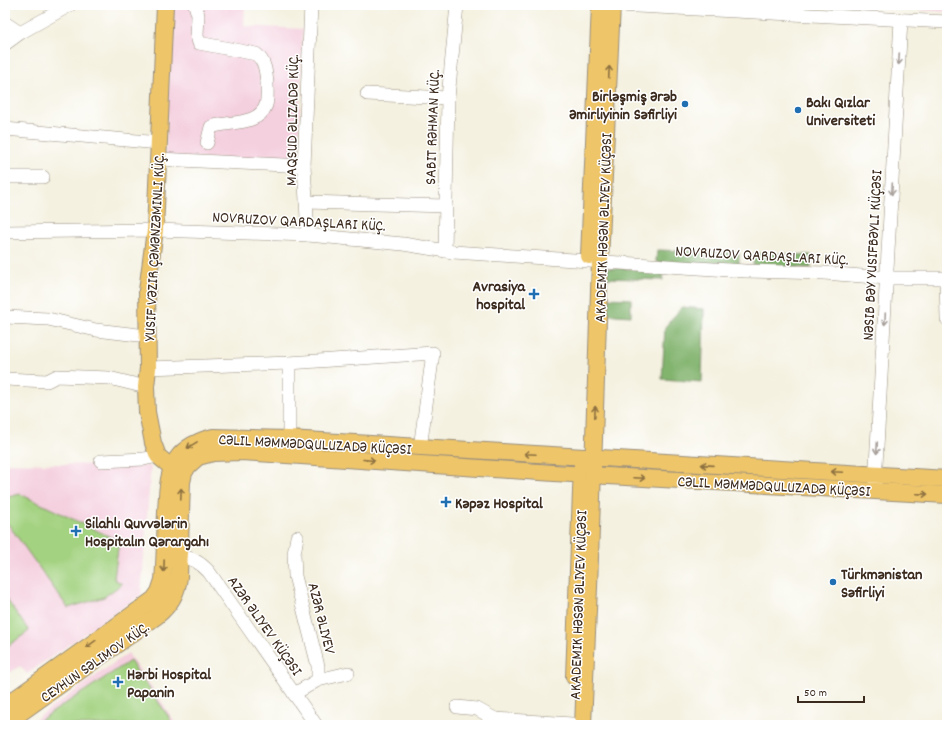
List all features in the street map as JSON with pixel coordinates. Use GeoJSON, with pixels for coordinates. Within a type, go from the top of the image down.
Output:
{"type":"FeatureCollection","features":[{"type":"Feature","properties":{"kind":"main road","name":"YUSIF VƏZIR ÇƏMƏNZƏMINLI KÜÇ."},"geometry":{"type":"LineString","coordinates":[[158,456],[153,443],[147,412],[147,291],[155,230],[165,5]]}},
{"type":"Feature","properties":{"kind":"main road","name":"AKADEMIK HƏSƏN ƏLIYEV KÜÇƏSI"},"geometry":{"type":"LineString","coordinates":[[576,725],[595,261],[600,5]]}},
{"type":"Feature","properties":{"kind":"main road","name":"AKADEMIK HƏSƏN ƏLIYEV KÜÇƏSI"},"geometry":{"type":"LineString","coordinates":[[595,261],[612,5]]}},
{"type":"Feature","properties":{"kind":"main road","name":"CƏLIL MƏMMƏDQULUZADƏ KÜÇƏSI"},"geometry":{"type":"LineString","coordinates":[[162,612],[170,604],[178,586],[181,491],[178,470],[180,454],[196,442],[213,437],[289,439],[343,450],[586,478],[947,495]]}},
{"type":"Feature","properties":{"kind":"main road","name":"CƏLIL MƏMMƏDQULUZADƏ KÜÇƏSI"},"geometry":{"type":"LineString","coordinates":[[146,606],[159,592],[163,580],[167,487],[178,470],[188,466],[198,457],[213,453],[420,448],[587,455],[947,479]]}},
{"type":"Feature","properties":{"kind":"main road"},"geometry":{"type":"LineString","coordinates":[[158,456],[178,470]]}},
{"type":"Feature","properties":{"kind":"main road","name":"CEYHUN SƏLIMOV KÜÇ."},"geometry":{"type":"LineString","coordinates":[[5,724],[118,634],[146,606]]}},
{"type":"Feature","properties":{"kind":"main road","name":"CEYHUN SƏLIMOV KÜÇ."},"geometry":{"type":"LineString","coordinates":[[5,706],[118,634],[162,612]]}},
{"type":"Feature","properties":{"kind":"street"},"geometry":{"type":"LineString","coordinates":[[5,44],[20,33],[70,5]]}},
{"type":"Feature","properties":{"kind":"street"},"geometry":{"type":"LineString","coordinates":[[195,5],[198,15],[197,36],[199,43],[256,54],[262,60],[266,74],[266,103],[263,111],[255,117],[243,121],[210,127],[207,143]]}},
{"type":"Feature","properties":{"kind":"street","name":"MAQSUD ƏLIZADƏ KÜÇ."},"geometry":{"type":"LineString","coordinates":[[308,235],[304,166],[311,5]]}},
{"type":"Feature","properties":{"kind":"street","name":"SABIT RƏHMAN KÜÇ."},"geometry":{"type":"LineString","coordinates":[[445,251],[448,98],[457,5]]}},
{"type":"Feature","properties":{"kind":"street"},"geometry":{"type":"LineString","coordinates":[[617,5],[947,22]]}},
{"type":"Feature","properties":{"kind":"street","name":"NƏSIB BƏY YUSIFBƏYLI KÜÇƏSI"},"geometry":{"type":"LineString","coordinates":[[874,491],[901,20]]}},
{"type":"Feature","properties":{"kind":"street"},"geometry":{"type":"LineString","coordinates":[[5,23],[20,33]]}},
{"type":"Feature","properties":{"kind":"street"},"geometry":{"type":"LineString","coordinates":[[367,94],[448,98]]}},
{"type":"Feature","properties":{"kind":"street"},"geometry":{"type":"LineString","coordinates":[[5,128],[159,143]]}},
{"type":"Feature","properties":{"kind":"street"},"geometry":{"type":"LineString","coordinates":[[159,159],[304,166]]}},
{"type":"Feature","properties":{"kind":"street"},"geometry":{"type":"LineString","coordinates":[[5,177],[43,177]]}},
{"type":"Feature","properties":{"kind":"street"},"geometry":{"type":"LineString","coordinates":[[306,202],[446,206]]}},
{"type":"Feature","properties":{"kind":"street"},"geometry":{"type":"LineString","coordinates":[[5,232],[155,230],[308,235],[403,244],[445,251],[745,271],[887,278],[946,278],[947,319]]}},
{"type":"Feature","properties":{"kind":"street"},"geometry":{"type":"LineString","coordinates":[[5,317],[48,319],[96,330],[147,336]]}},
{"type":"Feature","properties":{"kind":"street"},"geometry":{"type":"LineString","coordinates":[[148,368],[289,363],[433,353],[420,448]]}},
{"type":"Feature","properties":{"kind":"street"},"geometry":{"type":"LineString","coordinates":[[289,363],[289,439]]}},
{"type":"Feature","properties":{"kind":"street"},"geometry":{"type":"LineString","coordinates":[[5,379],[46,381],[57,376],[109,378],[146,386]]}},
{"type":"Feature","properties":{"kind":"street"},"geometry":{"type":"LineString","coordinates":[[102,461],[144,460],[158,456]]}},
{"type":"Feature","properties":{"kind":"street","name":"AZƏR ƏLIYEV"},"geometry":{"type":"LineString","coordinates":[[297,537],[294,554],[295,576],[318,666],[318,680]]}},
{"type":"Feature","properties":{"kind":"street","name":"AZƏR ƏLIYEV KÜÇƏSI"},"geometry":{"type":"LineString","coordinates":[[180,556],[196,560],[209,572],[316,725]]}},
{"type":"Feature","properties":{"kind":"street"},"geometry":{"type":"LineString","coordinates":[[294,694],[318,680],[348,673]]}},
{"type":"Feature","properties":{"kind":"street"},"geometry":{"type":"LineString","coordinates":[[457,707],[477,709],[490,722],[576,725]]}},
{"type":"Feature","properties":{"kind":"shaded area"},"geometry":{"type":"Polygon","coordinates":[[[172,5],[245,5],[244,26],[303,29],[298,163],[165,157],[172,5]]]}},
{"type":"Feature","properties":{"kind":"shaded area"},"geometry":{"type":"Polygon","coordinates":[[[917,5],[947,5],[947,12],[917,10],[917,5]]]}},
{"type":"Feature","properties":{"kind":"shaded area","name":"Silahlı Quvvələrin Hospitalın Qərargahı"},"geometry":{"type":"Polygon","coordinates":[[[5,463],[151,466],[141,595],[27,674],[20,666],[5,676],[5,463]]]}},
{"type":"Feature","properties":{"kind":"shaded area","name":"Hərbi Hospital Papanin"},"geometry":{"type":"Polygon","coordinates":[[[128,653],[173,719],[175,725],[27,725],[128,653]]]}},
{"type":"Feature","properties":{"kind":"green space"},"geometry":{"type":"Polygon","coordinates":[[[657,250],[739,253],[739,266],[656,262],[657,250]]]}},
{"type":"Feature","properties":{"kind":"green space"},"geometry":{"type":"Polygon","coordinates":[[[754,253],[811,255],[811,268],[753,266],[754,253]]]}},
{"type":"Feature","properties":{"kind":"green space"},"geometry":{"type":"Polygon","coordinates":[[[603,268],[663,270],[663,280],[606,278],[605,298],[631,299],[631,316],[601,314],[603,268]]]}},
{"type":"Feature","properties":{"kind":"green space"},"geometry":{"type":"Polygon","coordinates":[[[682,307],[704,309],[702,382],[662,379],[665,327],[682,307]]]}},
{"type":"Feature","properties":{"kind":"green space"},"geometry":{"type":"Polygon","coordinates":[[[20,494],[119,541],[114,579],[122,584],[104,597],[68,608],[8,524],[5,524],[5,498],[20,494]]]}},
{"type":"Feature","properties":{"kind":"green space"},"geometry":{"type":"Polygon","coordinates":[[[5,597],[29,631],[5,648],[5,597]]]}},
{"type":"Feature","properties":{"kind":"green space","name":"Hərbi Hospital Papanin"},"geometry":{"type":"Polygon","coordinates":[[[130,661],[169,717],[172,725],[33,725],[130,661]]]}},
{"type":"Feature","properties":{"kind":"place","name":"Birləşmiş Ərəb Əmirliyinin Səfirliyi"},"geometry":{"type":"Point","coordinates":[685,104]}},
{"type":"Feature","properties":{"kind":"place","name":"Bakı Qızlar Universiteti"},"geometry":{"type":"Point","coordinates":[798,110]}},
{"type":"Feature","properties":{"kind":"place","name":"Avrasiya hospital"},"geometry":{"type":"Point","coordinates":[534,294]}},
{"type":"Feature","properties":{"kind":"place","name":"Kəpəz Hospital"},"geometry":{"type":"Point","coordinates":[446,502]}},
{"type":"Feature","properties":{"kind":"place","name":"Silahlı Quvvələrin Hospitalın Qərargahı"},"geometry":{"type":"Point","coordinates":[76,531]}},
{"type":"Feature","properties":{"kind":"place","name":"Türkmənistan Səfirliyi"},"geometry":{"type":"Point","coordinates":[833,582]}},
{"type":"Feature","properties":{"kind":"place","name":"Hərbi Hospital Papanin"},"geometry":{"type":"Point","coordinates":[118,682]}}]}
